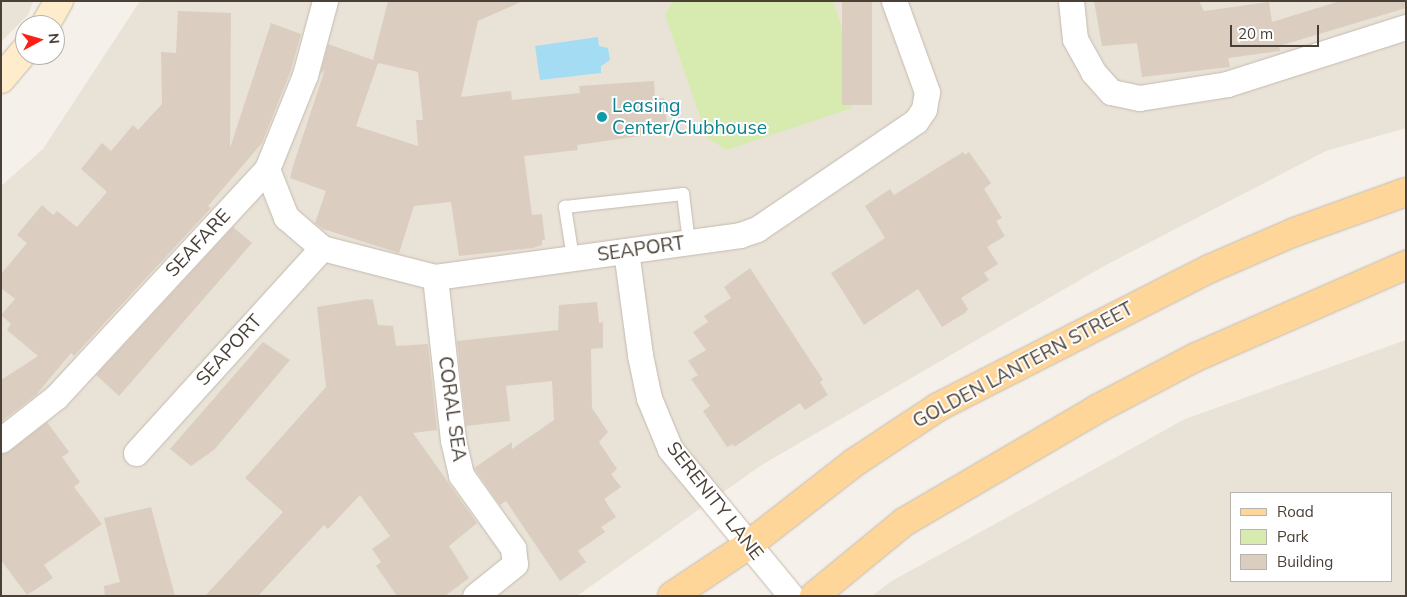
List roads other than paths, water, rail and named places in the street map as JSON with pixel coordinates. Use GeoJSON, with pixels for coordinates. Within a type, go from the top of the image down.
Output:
{"type":"FeatureCollection","features":[{"type":"Feature","properties":{"kind":"main road","name":"GOLDEN LANTERN STREET"},"geometry":{"type":"LineString","coordinates":[[672,596],[747,546],[855,462],[938,407],[1208,269],[1292,233],[1406,192]]}},
{"type":"Feature","properties":{"kind":"main road"},"geometry":{"type":"LineString","coordinates":[[814,596],[904,522],[1097,409],[1220,346],[1406,265]]}},
{"type":"Feature","properties":{"kind":"street"},"geometry":{"type":"LineString","coordinates":[[51,15],[59,1]]}},
{"type":"Feature","properties":{"kind":"street","name":"SEAFARE"},"geometry":{"type":"LineString","coordinates":[[1,440],[56,397],[267,169],[305,75],[325,1]]}},
{"type":"Feature","properties":{"kind":"street","name":"SEAPORT"},"geometry":{"type":"LineString","coordinates":[[267,169],[286,217],[322,248],[435,277],[740,236],[757,229],[916,121],[924,108],[927,92],[894,1]]}},
{"type":"Feature","properties":{"kind":"street"},"geometry":{"type":"LineString","coordinates":[[1071,1],[1075,39],[1093,72],[1111,92],[1139,98],[1228,84],[1406,27]]}},
{"type":"Feature","properties":{"kind":"street"},"geometry":{"type":"LineString","coordinates":[[1,79],[15,62]]}},
{"type":"Feature","properties":{"kind":"street","name":"SEAPORT"},"geometry":{"type":"LineString","coordinates":[[136,453],[322,248]]}},
{"type":"Feature","properties":{"kind":"street","name":"SERENITY LANE"},"geometry":{"type":"LineString","coordinates":[[626,251],[640,355],[649,398],[670,449],[747,546],[791,596]]}},
{"type":"Feature","properties":{"kind":"street","name":"CORAL SEA"},"geometry":{"type":"LineString","coordinates":[[435,277],[453,440],[461,474],[513,548],[515,564],[476,596]]}},
{"type":"Feature","properties":{"kind":"lane"},"geometry":{"type":"LineString","coordinates":[[573,258],[565,207],[683,194],[689,242]]}},
{"type":"Feature","properties":{"kind":"water"},"geometry":{"type":"Polygon","coordinates":[[[598,37],[599,46],[608,48],[610,60],[601,66],[601,73],[540,80],[535,46],[598,37]]]}},
{"type":"Feature","properties":{"kind":"place","name":"Leasing Center/Clubhouse"},"geometry":{"type":"Point","coordinates":[602,117]}}]}
